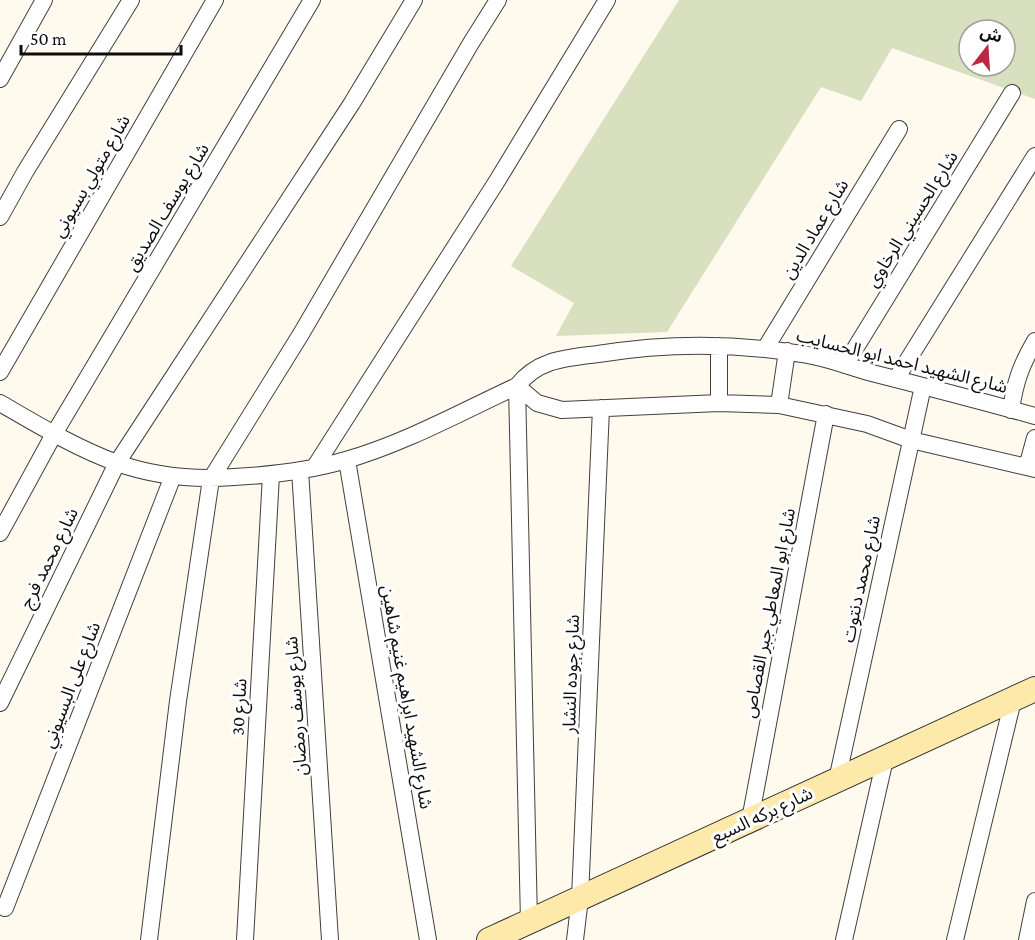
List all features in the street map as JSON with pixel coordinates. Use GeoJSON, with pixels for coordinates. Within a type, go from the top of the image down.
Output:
{"type":"FeatureCollection","features":[{"type":"Feature","properties":{"kind":"main road","name":"شارع بركه السبع"},"geometry":{"type":"LineString","coordinates":[[489,940],[1035,688]]}},
{"type":"Feature","properties":{"kind":"street"},"geometry":{"type":"LineString","coordinates":[[0,79],[44,0]]}},
{"type":"Feature","properties":{"kind":"street"},"geometry":{"type":"LineString","coordinates":[[0,217],[25,172],[131,0]]}},
{"type":"Feature","properties":{"kind":"street","name":"شارع متولي بسيوني"},"geometry":{"type":"LineString","coordinates":[[0,372],[215,0]]}},
{"type":"Feature","properties":{"kind":"street","name":"شارع يوسف الصديق"},"geometry":{"type":"LineString","coordinates":[[0,533],[54,434],[312,0]]}},
{"type":"Feature","properties":{"kind":"street","name":"شارع محمد فرج"},"geometry":{"type":"LineString","coordinates":[[0,703],[117,463],[340,122],[414,0]]}},
{"type":"Feature","properties":{"kind":"street"},"geometry":{"type":"LineString","coordinates":[[149,940],[178,701],[211,479],[300,334],[498,0]]}},
{"type":"Feature","properties":{"kind":"street"},"geometry":{"type":"LineString","coordinates":[[307,469],[497,181],[607,0]]}},
{"type":"Feature","properties":{"kind":"street","name":"شارع الحسيني الرخاوي"},"geometry":{"type":"LineString","coordinates":[[844,365],[1012,93]]}},
{"type":"Feature","properties":{"kind":"street","name":"شارع عماد الدين"},"geometry":{"type":"LineString","coordinates":[[765,348],[899,129]]}},
{"type":"Feature","properties":{"kind":"street"},"geometry":{"type":"LineString","coordinates":[[896,379],[1035,156]]}},
{"type":"Feature","properties":{"kind":"street"},"geometry":{"type":"LineString","coordinates":[[1011,410],[1014,385],[1022,362],[1035,341]]}},
{"type":"Feature","properties":{"kind":"street","name":"شارع الشهيد احمد ابو الحسايب"},"geometry":{"type":"LineString","coordinates":[[0,403],[54,434],[117,463],[173,476],[211,479],[271,475],[347,460],[392,444],[517,386],[532,370],[553,360],[665,346],[765,348],[805,354],[1035,416]]}},
{"type":"Feature","properties":{"kind":"street"},"geometry":{"type":"LineString","coordinates":[[719,346],[719,403]]}},
{"type":"Feature","properties":{"kind":"street"},"geometry":{"type":"LineString","coordinates":[[779,405],[787,351]]}},
{"type":"Feature","properties":{"kind":"street"},"geometry":{"type":"LineString","coordinates":[[517,386],[526,395],[549,407],[562,410],[719,403],[779,405],[867,424],[911,440],[1031,468],[1035,438]]}},
{"type":"Feature","properties":{"kind":"street"},"geometry":{"type":"LineString","coordinates":[[517,386],[529,922]]}},
{"type":"Feature","properties":{"kind":"street","name":"شارع محمد دنتوت"},"geometry":{"type":"LineString","coordinates":[[837,780],[923,386]]}},
{"type":"Feature","properties":{"kind":"street","name":"شارع جوده النشار"},"geometry":{"type":"LineString","coordinates":[[574,940],[580,898],[601,408]]}},
{"type":"Feature","properties":{"kind":"street","name":"شارع ابو المعاطي جبر القصاص"},"geometry":{"type":"LineString","coordinates":[[750,820],[826,414]]}},
{"type":"Feature","properties":{"kind":"street","name":"شارع الشهيد ابراهيم غنيم شاهين"},"geometry":{"type":"LineString","coordinates":[[347,460],[428,940]]}},
{"type":"Feature","properties":{"kind":"street","name":"شارع يوسف رمضان"},"geometry":{"type":"LineString","coordinates":[[307,469],[330,940]]}},
{"type":"Feature","properties":{"kind":"street","name":"شارع 30"},"geometry":{"type":"LineString","coordinates":[[245,940],[271,475]]}},
{"type":"Feature","properties":{"kind":"street","name":"شارع على البسيوني"},"geometry":{"type":"LineString","coordinates":[[5,908],[173,476]]}},
{"type":"Feature","properties":{"kind":"street"},"geometry":{"type":"LineString","coordinates":[[955,940],[1013,700]]}},
{"type":"Feature","properties":{"kind":"street"},"geometry":{"type":"LineString","coordinates":[[844,940],[885,759]]}},
{"type":"Feature","properties":{"kind":"street"},"geometry":{"type":"LineString","coordinates":[[1027,940],[1035,901]]}},
{"type":"Feature","properties":{"kind":"green space"},"geometry":{"type":"Polygon","coordinates":[[[679,0],[1035,0],[1035,99],[976,78],[1017,78],[1017,18],[957,18],[957,71],[892,48],[861,101],[821,87],[667,332],[556,336],[574,303],[511,266],[679,0]]]}}]}
